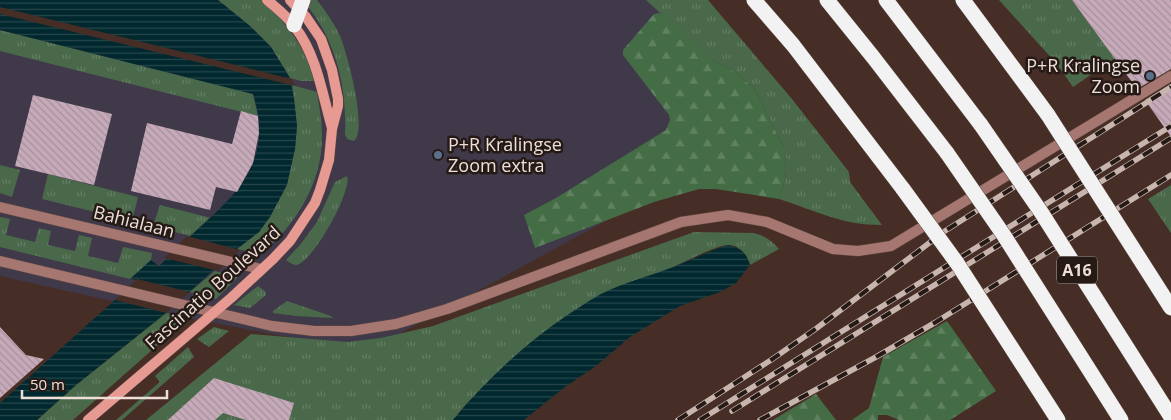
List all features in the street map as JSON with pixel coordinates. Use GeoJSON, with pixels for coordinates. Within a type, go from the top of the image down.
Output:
{"type":"FeatureCollection","features":[{"type":"Feature","properties":{"kind":"highway"},"geometry":{"type":"LineString","coordinates":[[754,0],[793,45],[903,189],[957,264],[1058,420]]}},
{"type":"Feature","properties":{"kind":"highway","name":"A16"},"geometry":{"type":"LineString","coordinates":[[827,0],[947,153],[1003,234],[1121,420]]}},
{"type":"Feature","properties":{"kind":"highway","name":"A16"},"geometry":{"type":"LineString","coordinates":[[886,0],[980,125],[1041,212],[1171,417]]}},
{"type":"Feature","properties":{"kind":"highway"},"geometry":{"type":"LineString","coordinates":[[963,0],[1028,86],[1171,308]]}},
{"type":"Feature","properties":{"kind":"highway"},"geometry":{"type":"LineString","coordinates":[[294,25],[297,3]]}},
{"type":"Feature","properties":{"kind":"street","name":"Fascinatio Boulevard"},"geometry":{"type":"LineString","coordinates":[[267,0],[294,25],[306,44],[322,89],[332,129]]}},
{"type":"Feature","properties":{"kind":"street","name":"Fascinatio Boulevard"},"geometry":{"type":"LineString","coordinates":[[88,420],[215,312],[261,269],[290,241],[315,203],[329,160],[332,129],[338,99],[332,70],[318,33],[297,3]]}},
{"type":"Feature","properties":{"kind":"street"},"geometry":{"type":"LineString","coordinates":[[0,261],[272,326],[314,331],[351,331],[396,324],[447,309],[681,222],[728,215],[767,222],[833,249],[858,251],[891,246],[1171,76]]}},
{"type":"Feature","properties":{"kind":"street","name":"Bahialaan"},"geometry":{"type":"LineString","coordinates":[[0,206],[261,269]]}},
{"type":"Feature","properties":{"kind":"shaded area"},"geometry":{"type":"Polygon","coordinates":[[[0,0],[659,0],[783,124],[366,352],[188,318],[0,276],[0,0]]]}},
{"type":"Feature","properties":{"kind":"green space"},"geometry":{"type":"Polygon","coordinates":[[[218,0],[262,0],[280,18],[301,47],[314,81],[301,81],[290,78],[271,47],[250,26],[218,0]]]}},
{"type":"Feature","properties":{"kind":"green space"},"geometry":{"type":"Polygon","coordinates":[[[311,0],[317,0],[324,9],[340,36],[343,45],[358,107],[358,134],[354,141],[347,139],[345,134],[344,100],[338,68],[327,37],[309,8],[311,0]]]}},
{"type":"Feature","properties":{"kind":"green space"},"geometry":{"type":"Polygon","coordinates":[[[646,0],[708,0],[792,99],[849,172],[850,182],[882,225],[842,220],[779,199],[785,180],[785,150],[754,88],[734,71],[713,61],[646,0]]]}},
{"type":"Feature","properties":{"kind":"green space"},"geometry":{"type":"Polygon","coordinates":[[[999,0],[1072,0],[1115,58],[1073,87],[1056,63],[999,0]]]}},
{"type":"Feature","properties":{"kind":"green space"},"geometry":{"type":"Polygon","coordinates":[[[659,13],[665,16],[713,61],[734,71],[754,88],[785,150],[785,180],[779,199],[716,189],[699,189],[654,202],[535,248],[524,215],[556,198],[666,130],[670,120],[669,115],[623,55],[623,50],[654,14],[659,13]]]}},
{"type":"Feature","properties":{"kind":"green space"},"geometry":{"type":"Polygon","coordinates":[[[0,30],[253,94],[258,116],[0,51],[0,30]]]}},
{"type":"Feature","properties":{"kind":"green space"},"geometry":{"type":"Polygon","coordinates":[[[292,85],[317,92],[322,134],[318,169],[305,201],[296,216],[274,242],[261,254],[237,249],[259,232],[295,150],[297,126],[292,85]]]}},
{"type":"Feature","properties":{"kind":"green space"},"geometry":{"type":"Polygon","coordinates":[[[0,165],[20,170],[12,197],[0,193],[0,165]]]}},
{"type":"Feature","properties":{"kind":"green space"},"geometry":{"type":"Polygon","coordinates":[[[48,174],[138,197],[132,221],[42,199],[48,174]]]}},
{"type":"Feature","properties":{"kind":"green space"},"geometry":{"type":"Polygon","coordinates":[[[347,176],[344,195],[338,209],[312,252],[296,265],[286,260],[317,222],[335,182],[347,176]]]}},
{"type":"Feature","properties":{"kind":"green space"},"geometry":{"type":"Polygon","coordinates":[[[1171,185],[1171,233],[1148,199],[1171,185]]]}},
{"type":"Feature","properties":{"kind":"green space"},"geometry":{"type":"Polygon","coordinates":[[[160,205],[211,218],[190,236],[153,226],[160,205]]]}},
{"type":"Feature","properties":{"kind":"green space"},"geometry":{"type":"Polygon","coordinates":[[[0,217],[10,219],[6,235],[35,242],[39,228],[51,231],[48,245],[75,251],[79,235],[92,238],[88,256],[118,263],[123,247],[152,253],[151,260],[130,279],[0,247],[0,217]]]}},
{"type":"Feature","properties":{"kind":"green space"},"geometry":{"type":"Polygon","coordinates":[[[694,232],[753,233],[768,239],[779,249],[750,265],[745,254],[736,247],[728,245],[710,250],[677,265],[469,401],[453,420],[146,420],[251,334],[347,342],[381,338],[433,326],[694,232]]]}},
{"type":"Feature","properties":{"kind":"green space"},"geometry":{"type":"Polygon","coordinates":[[[215,271],[238,277],[216,299],[190,292],[215,271]]]}},
{"type":"Feature","properties":{"kind":"green space"},"geometry":{"type":"Polygon","coordinates":[[[258,286],[265,291],[266,295],[250,308],[234,305],[258,286]]]}},
{"type":"Feature","properties":{"kind":"green space"},"geometry":{"type":"Polygon","coordinates":[[[287,301],[333,318],[273,313],[273,311],[287,301]]]}},
{"type":"Feature","properties":{"kind":"green space"},"geometry":{"type":"Polygon","coordinates":[[[166,313],[188,318],[73,420],[37,420],[76,385],[166,313]]]}},
{"type":"Feature","properties":{"kind":"green space"},"geometry":{"type":"Polygon","coordinates":[[[947,321],[996,391],[950,420],[899,420],[887,415],[878,415],[878,420],[852,420],[869,408],[883,357],[947,321]]]}},
{"type":"Feature","properties":{"kind":"green space"},"geometry":{"type":"Polygon","coordinates":[[[214,327],[229,331],[209,347],[197,339],[214,327]]]}},
{"type":"Feature","properties":{"kind":"green space"},"geometry":{"type":"Polygon","coordinates":[[[188,347],[194,357],[122,420],[116,420],[160,382],[155,376],[188,347]]]}},
{"type":"Feature","properties":{"kind":"green space"},"geometry":{"type":"Polygon","coordinates":[[[816,394],[836,420],[773,420],[816,394]]]}},
{"type":"Feature","properties":{"kind":"water"},"geometry":{"type":"Polygon","coordinates":[[[0,0],[218,0],[250,26],[271,47],[290,78],[297,126],[295,149],[287,185],[270,217],[259,232],[237,249],[166,313],[76,385],[37,420],[0,420],[0,403],[137,280],[130,279],[151,260],[159,266],[230,198],[251,168],[259,135],[258,116],[253,94],[0,30],[0,0]]]}},
{"type":"Feature","properties":{"kind":"water"},"geometry":{"type":"Polygon","coordinates":[[[729,245],[742,252],[747,257],[750,265],[736,283],[720,292],[680,306],[630,337],[596,366],[565,387],[524,420],[453,420],[521,350],[580,307],[618,286],[729,245]]]}},
{"type":"Feature","properties":{"kind":"pier"},"geometry":{"type":"Polygon","coordinates":[[[0,7],[292,79],[295,86],[0,14],[0,7]]]}},
{"type":"Feature","properties":{"kind":"pier"},"geometry":{"type":"Polygon","coordinates":[[[187,236],[240,250],[218,271],[164,258],[187,236]]]}},
{"type":"Feature","properties":{"kind":"pier"},"geometry":{"type":"Polygon","coordinates":[[[137,279],[190,292],[166,313],[115,300],[137,279]]]}},
{"type":"Feature","properties":{"kind":"building","name":"P+R Kralingse Zoom"},"geometry":{"type":"Polygon","coordinates":[[[1072,0],[1171,0],[1171,69],[1137,89],[1072,0]]]}},
{"type":"Feature","properties":{"kind":"building"},"geometry":{"type":"Polygon","coordinates":[[[1171,84],[1171,137],[1145,100],[1171,84]]]}},
{"type":"Feature","properties":{"kind":"building"},"geometry":{"type":"Polygon","coordinates":[[[33,95],[112,114],[94,185],[15,166],[33,95]]]}},
{"type":"Feature","properties":{"kind":"building"},"geometry":{"type":"Polygon","coordinates":[[[241,111],[258,116],[259,133],[253,163],[237,192],[216,187],[210,210],[131,191],[147,123],[232,144],[241,111]]]}},
{"type":"Feature","properties":{"kind":"building"},"geometry":{"type":"Polygon","coordinates":[[[0,327],[26,355],[44,359],[0,398],[0,327]]]}},
{"type":"Feature","properties":{"kind":"building"},"geometry":{"type":"Polygon","coordinates":[[[214,378],[294,403],[289,420],[246,420],[223,413],[215,420],[168,420],[214,378]]]}},
{"type":"Feature","properties":{"kind":"railway"},"geometry":{"type":"LineString","coordinates":[[678,420],[817,328],[945,231],[1171,87]]}},
{"type":"Feature","properties":{"kind":"railway"},"geometry":{"type":"LineString","coordinates":[[700,420],[1171,126]]}},
{"type":"Feature","properties":{"kind":"railway"},"geometry":{"type":"LineString","coordinates":[[732,411],[1171,138]]}},
{"type":"Feature","properties":{"kind":"railway"},"geometry":{"type":"LineString","coordinates":[[760,420],[936,322],[1171,175]]}},
{"type":"Feature","properties":{"kind":"place","name":"P+R Kralingse Zoom"},"geometry":{"type":"Point","coordinates":[1150,76]}},
{"type":"Feature","properties":{"kind":"place","name":"P+R Kralingse Zoom extra"},"geometry":{"type":"Point","coordinates":[438,155]}}]}
